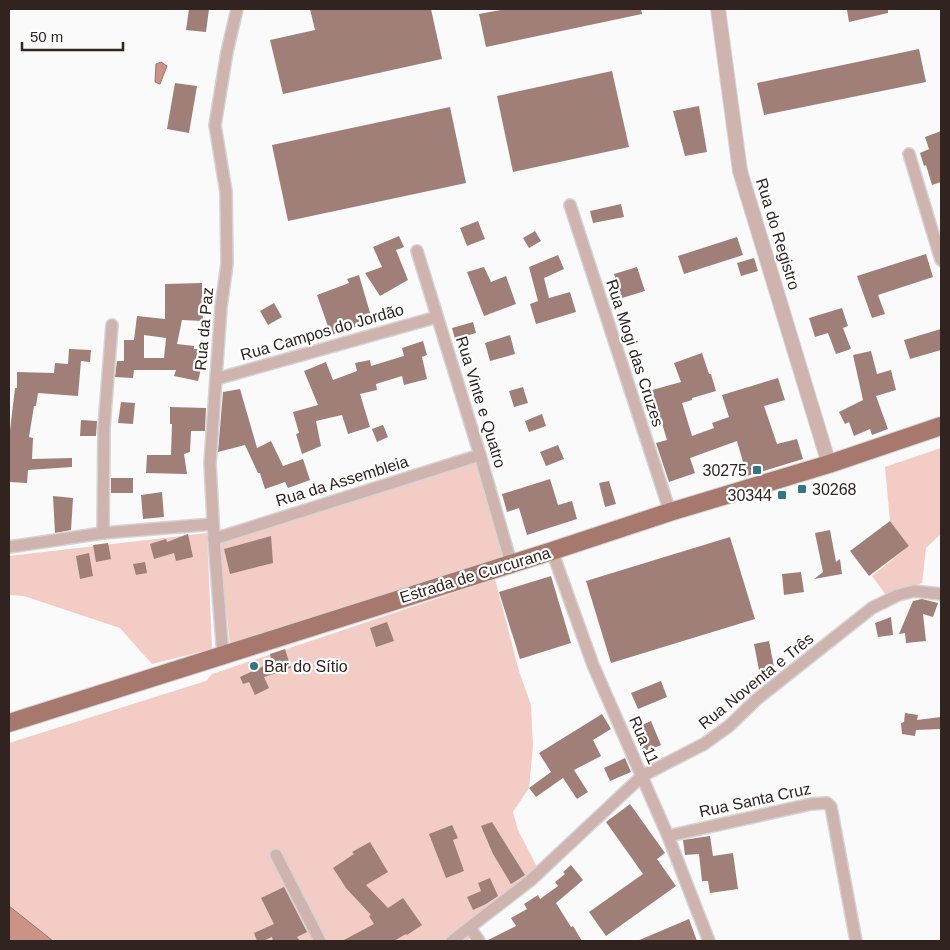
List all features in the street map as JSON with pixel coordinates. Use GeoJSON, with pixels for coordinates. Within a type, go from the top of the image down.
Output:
{"type":"FeatureCollection","features":[{"type":"Feature","properties":{"kind":"main road","name":"Estrada de Curcurana"},"geometry":{"type":"LineString","coordinates":[[9,723],[670,512],[829,464],[941,426]]}},
{"type":"Feature","properties":{"kind":"street","name":"Rua da Paz"},"geometry":{"type":"LineString","coordinates":[[223,656],[210,463],[227,264],[226,192],[215,125],[227,52],[237,9]]}},
{"type":"Feature","properties":{"kind":"street","name":"Rua do Registro"},"geometry":{"type":"LineString","coordinates":[[718,9],[740,171],[829,464]]}},
{"type":"Feature","properties":{"kind":"street"},"geometry":{"type":"LineString","coordinates":[[909,154],[941,260]]}},
{"type":"Feature","properties":{"kind":"street","name":"Rua Mogi das Cruzes"},"geometry":{"type":"LineString","coordinates":[[570,205],[670,512]]}},
{"type":"Feature","properties":{"kind":"street","name":"Rua Vinte e Quatro"},"geometry":{"type":"LineString","coordinates":[[417,251],[511,563]]}},
{"type":"Feature","properties":{"kind":"street","name":"Rua Campos do Jordão"},"geometry":{"type":"LineString","coordinates":[[216,379],[437,317]]}},
{"type":"Feature","properties":{"kind":"street"},"geometry":{"type":"LineString","coordinates":[[103,533],[104,427],[112,325]]}},
{"type":"Feature","properties":{"kind":"street","name":"Rua da Assembleia"},"geometry":{"type":"LineString","coordinates":[[214,539],[480,455]]}},
{"type":"Feature","properties":{"kind":"street"},"geometry":{"type":"LineString","coordinates":[[9,547],[103,533],[213,524]]}},
{"type":"Feature","properties":{"kind":"street","name":"Rua 11"},"geometry":{"type":"LineString","coordinates":[[552,551],[592,665],[668,836],[710,941]]}},
{"type":"Feature","properties":{"kind":"street","name":"Rua Noventa e Três"},"geometry":{"type":"LineString","coordinates":[[452,941],[531,880],[642,776],[704,744],[729,726],[758,699],[872,608],[898,595],[914,590],[941,594]]}},
{"type":"Feature","properties":{"kind":"street","name":"Rua Santa Cruz"},"geometry":{"type":"LineString","coordinates":[[668,836],[812,804],[827,803],[830,807],[856,941]]}},
{"type":"Feature","properties":{"kind":"street"},"geometry":{"type":"LineString","coordinates":[[276,855],[320,941]]}},
{"type":"Feature","properties":{"kind":"street"},"geometry":{"type":"LineString","coordinates":[[470,928],[479,941]]}},
{"type":"Feature","properties":{"kind":"shaded area"},"geometry":{"type":"Polygon","coordinates":[[[161,62],[167,66],[160,84],[155,82],[156,64],[161,62]]]}},
{"type":"Feature","properties":{"kind":"shaded area"},"geometry":{"type":"Polygon","coordinates":[[[941,448],[941,534],[926,548],[922,583],[886,595],[872,576],[909,546],[890,521],[885,467],[941,448]]]}},
{"type":"Feature","properties":{"kind":"shaded area"},"geometry":{"type":"Polygon","coordinates":[[[477,463],[503,557],[230,644],[219,544],[477,463]]]}},
{"type":"Feature","properties":{"kind":"shaded area"},"geometry":{"type":"Polygon","coordinates":[[[207,533],[212,649],[152,664],[120,628],[24,596],[9,595],[9,556],[207,533]]]}},
{"type":"Feature","properties":{"kind":"shaded area"},"geometry":{"type":"Polygon","coordinates":[[[495,579],[519,671],[531,705],[533,746],[529,788],[513,812],[518,830],[537,867],[467,941],[9,941],[9,743],[206,681],[212,674],[495,579]]]}},
{"type":"Feature","properties":{"kind":"shaded area"},"geometry":{"type":"Polygon","coordinates":[[[9,906],[53,941],[9,941],[9,906]]]}},
{"type":"Feature","properties":{"kind":"building"},"geometry":{"type":"Polygon","coordinates":[[[189,9],[209,9],[206,32],[186,30],[189,9]]]}},
{"type":"Feature","properties":{"kind":"building"},"geometry":{"type":"Polygon","coordinates":[[[310,9],[431,9],[442,59],[283,94],[270,40],[315,30],[310,9]]]}},
{"type":"Feature","properties":{"kind":"building"},"geometry":{"type":"Polygon","coordinates":[[[506,9],[641,9],[642,14],[486,47],[479,14],[506,9]]]}},
{"type":"Feature","properties":{"kind":"building"},"geometry":{"type":"Polygon","coordinates":[[[888,9],[888,13],[849,22],[847,10],[888,9]]]}},
{"type":"Feature","properties":{"kind":"building"},"geometry":{"type":"Polygon","coordinates":[[[919,49],[926,82],[764,115],[757,83],[919,49]]]}},
{"type":"Feature","properties":{"kind":"building"},"geometry":{"type":"Polygon","coordinates":[[[612,71],[629,147],[513,172],[497,96],[612,71]]]}},
{"type":"Feature","properties":{"kind":"building"},"geometry":{"type":"Polygon","coordinates":[[[175,83],[197,86],[189,133],[167,129],[175,83]]]}},
{"type":"Feature","properties":{"kind":"building"},"geometry":{"type":"Polygon","coordinates":[[[699,106],[707,152],[685,156],[673,111],[699,106]]]}},
{"type":"Feature","properties":{"kind":"building"},"geometry":{"type":"Polygon","coordinates":[[[450,107],[466,183],[288,221],[272,145],[450,107]]]}},
{"type":"Feature","properties":{"kind":"building"},"geometry":{"type":"Polygon","coordinates":[[[941,131],[941,182],[932,185],[920,153],[929,149],[925,137],[941,131]]]}},
{"type":"Feature","properties":{"kind":"building"},"geometry":{"type":"Polygon","coordinates":[[[621,204],[624,217],[593,223],[590,211],[621,204]]]}},
{"type":"Feature","properties":{"kind":"building"},"geometry":{"type":"Polygon","coordinates":[[[478,221],[485,239],[467,246],[460,228],[478,221]]]}},
{"type":"Feature","properties":{"kind":"building"},"geometry":{"type":"Polygon","coordinates":[[[535,231],[541,241],[529,248],[523,238],[535,231]]]}},
{"type":"Feature","properties":{"kind":"building"},"geometry":{"type":"Polygon","coordinates":[[[399,236],[404,247],[396,250],[408,280],[380,296],[365,273],[382,267],[373,247],[399,236]]]}},
{"type":"Feature","properties":{"kind":"building"},"geometry":{"type":"Polygon","coordinates":[[[737,237],[743,255],[684,274],[678,256],[737,237]]]}},
{"type":"Feature","properties":{"kind":"building"},"geometry":{"type":"Polygon","coordinates":[[[926,254],[933,277],[878,295],[885,314],[872,318],[857,276],[926,254]]]}},
{"type":"Feature","properties":{"kind":"building"},"geometry":{"type":"Polygon","coordinates":[[[558,255],[564,269],[544,278],[549,298],[570,292],[576,312],[536,324],[530,304],[538,301],[529,267],[558,255]]]}},
{"type":"Feature","properties":{"kind":"building"},"geometry":{"type":"Polygon","coordinates":[[[754,258],[758,271],[741,276],[737,263],[754,258]]]}},
{"type":"Feature","properties":{"kind":"building"},"geometry":{"type":"Polygon","coordinates":[[[484,267],[491,282],[506,276],[516,304],[484,316],[467,272],[484,267]]]}},
{"type":"Feature","properties":{"kind":"building"},"geometry":{"type":"Polygon","coordinates":[[[637,267],[645,291],[622,298],[614,274],[637,267]]]}},
{"type":"Feature","properties":{"kind":"building"},"geometry":{"type":"Polygon","coordinates":[[[359,275],[373,323],[331,335],[317,295],[349,283],[347,279],[359,275]]]}},
{"type":"Feature","properties":{"kind":"building"},"geometry":{"type":"Polygon","coordinates":[[[202,283],[203,321],[182,320],[177,344],[194,346],[194,349],[206,349],[198,381],[174,376],[176,370],[134,370],[133,378],[115,377],[117,361],[124,361],[124,340],[134,340],[137,316],[165,319],[165,284],[202,283]],[[144,335],[144,358],[164,358],[166,338],[144,335]]]}},
{"type":"Feature","properties":{"kind":"building"},"geometry":{"type":"Polygon","coordinates":[[[274,303],[282,317],[268,325],[260,311],[274,303]]]}},
{"type":"Feature","properties":{"kind":"building"},"geometry":{"type":"Polygon","coordinates":[[[842,308],[848,326],[843,328],[851,349],[836,354],[828,333],[815,337],[809,318],[842,308]]]}},
{"type":"Feature","properties":{"kind":"building"},"geometry":{"type":"Polygon","coordinates":[[[473,322],[476,333],[455,339],[452,328],[473,322]]]}},
{"type":"Feature","properties":{"kind":"building"},"geometry":{"type":"Polygon","coordinates":[[[941,329],[941,350],[910,359],[904,340],[941,329]]]}},
{"type":"Feature","properties":{"kind":"building"},"geometry":{"type":"Polygon","coordinates":[[[510,335],[515,354],[490,361],[485,343],[510,335]]]}},
{"type":"Feature","properties":{"kind":"building"},"geometry":{"type":"Polygon","coordinates":[[[423,341],[427,355],[422,357],[427,379],[404,385],[402,376],[376,384],[377,390],[360,394],[370,427],[348,434],[342,415],[316,421],[321,446],[302,454],[296,434],[299,433],[293,412],[318,405],[304,371],[326,362],[333,380],[357,371],[355,363],[370,360],[371,366],[404,356],[402,348],[423,341]]]}},
{"type":"Feature","properties":{"kind":"building"},"geometry":{"type":"Polygon","coordinates":[[[69,349],[91,350],[90,362],[81,361],[78,396],[38,393],[29,437],[33,438],[32,459],[72,458],[72,467],[28,470],[27,483],[9,482],[9,439],[15,388],[17,388],[17,372],[54,373],[55,363],[68,364],[69,349]]]}},
{"type":"Feature","properties":{"kind":"building"},"geometry":{"type":"Polygon","coordinates":[[[871,351],[877,374],[891,370],[896,390],[876,396],[888,429],[872,435],[870,429],[854,436],[849,422],[845,424],[839,412],[863,400],[853,355],[871,351]]]}},
{"type":"Feature","properties":{"kind":"building"},"geometry":{"type":"Polygon","coordinates":[[[702,353],[716,391],[682,403],[692,436],[714,428],[712,423],[729,417],[722,395],[778,378],[785,400],[764,406],[777,444],[797,439],[803,459],[747,476],[737,441],[690,458],[695,473],[669,482],[656,443],[667,440],[658,410],[651,412],[645,392],[681,382],[674,363],[702,353]]]}},
{"type":"Feature","properties":{"kind":"building"},"geometry":{"type":"Polygon","coordinates":[[[523,387],[528,403],[514,407],[509,391],[523,387]]]}},
{"type":"Feature","properties":{"kind":"building"},"geometry":{"type":"Polygon","coordinates":[[[240,389],[257,448],[271,441],[283,466],[303,459],[310,480],[288,488],[285,482],[265,489],[260,473],[258,473],[245,445],[218,452],[223,392],[240,389]]]}},
{"type":"Feature","properties":{"kind":"building"},"geometry":{"type":"Polygon","coordinates":[[[121,402],[135,403],[133,424],[118,423],[121,402]]]}},
{"type":"Feature","properties":{"kind":"building"},"geometry":{"type":"Polygon","coordinates":[[[170,407],[206,408],[205,431],[191,431],[190,452],[184,454],[187,474],[146,473],[147,455],[171,455],[172,424],[170,424],[170,407]]]}},
{"type":"Feature","properties":{"kind":"building"},"geometry":{"type":"Polygon","coordinates":[[[542,414],[546,426],[529,432],[525,421],[542,414]]]}},
{"type":"Feature","properties":{"kind":"building"},"geometry":{"type":"Polygon","coordinates":[[[81,420],[97,421],[96,436],[80,436],[81,420]]]}},
{"type":"Feature","properties":{"kind":"building"},"geometry":{"type":"Polygon","coordinates":[[[383,425],[388,437],[377,442],[372,429],[383,425]]]}},
{"type":"Feature","properties":{"kind":"building"},"geometry":{"type":"Polygon","coordinates":[[[558,445],[564,459],[546,466],[540,452],[558,445]]]}},
{"type":"Feature","properties":{"kind":"building"},"geometry":{"type":"Polygon","coordinates":[[[111,478],[133,478],[133,493],[111,493],[111,478]]]}},
{"type":"Feature","properties":{"kind":"building"},"geometry":{"type":"Polygon","coordinates":[[[550,479],[558,505],[572,501],[577,519],[527,535],[519,508],[507,512],[502,494],[550,479]]]}},
{"type":"Feature","properties":{"kind":"building"},"geometry":{"type":"Polygon","coordinates":[[[609,481],[616,504],[605,507],[599,483],[609,481]]]}},
{"type":"Feature","properties":{"kind":"building"},"geometry":{"type":"Polygon","coordinates":[[[162,492],[164,517],[143,519],[141,495],[162,492]]]}},
{"type":"Feature","properties":{"kind":"building"},"geometry":{"type":"Polygon","coordinates":[[[53,496],[73,498],[71,530],[55,533],[53,496]]]}},
{"type":"Feature","properties":{"kind":"building"},"geometry":{"type":"Polygon","coordinates":[[[890,521],[909,546],[869,576],[850,551],[890,521]]]}},
{"type":"Feature","properties":{"kind":"building"},"geometry":{"type":"Polygon","coordinates":[[[830,530],[836,562],[840,559],[842,574],[814,579],[823,572],[815,533],[830,530]]]}},
{"type":"Feature","properties":{"kind":"building"},"geometry":{"type":"Polygon","coordinates":[[[188,534],[193,557],[176,561],[174,553],[154,559],[150,544],[166,539],[167,542],[188,534]]]}},
{"type":"Feature","properties":{"kind":"building"},"geometry":{"type":"Polygon","coordinates":[[[271,536],[273,563],[230,574],[224,549],[271,536]]]}},
{"type":"Feature","properties":{"kind":"building"},"geometry":{"type":"Polygon","coordinates":[[[730,537],[755,619],[611,663],[586,581],[730,537]]]}},
{"type":"Feature","properties":{"kind":"building"},"geometry":{"type":"Polygon","coordinates":[[[108,543],[111,559],[96,562],[93,545],[108,543]]]}},
{"type":"Feature","properties":{"kind":"building"},"geometry":{"type":"Polygon","coordinates":[[[89,553],[93,576],[80,579],[76,556],[89,553]]]}},
{"type":"Feature","properties":{"kind":"building"},"geometry":{"type":"Polygon","coordinates":[[[145,562],[147,573],[136,575],[133,564],[145,562]]]}},
{"type":"Feature","properties":{"kind":"building"},"geometry":{"type":"Polygon","coordinates":[[[801,572],[804,592],[784,595],[782,574],[801,572]]]}},
{"type":"Feature","properties":{"kind":"building"},"geometry":{"type":"Polygon","coordinates":[[[551,576],[571,643],[520,659],[499,592],[551,576]]]}},
{"type":"Feature","properties":{"kind":"building"},"geometry":{"type":"Polygon","coordinates":[[[922,599],[938,603],[933,617],[923,614],[926,641],[906,643],[905,633],[899,634],[913,601],[922,599]]]}},
{"type":"Feature","properties":{"kind":"building"},"geometry":{"type":"Polygon","coordinates":[[[891,617],[893,635],[878,637],[875,623],[891,617]]]}},
{"type":"Feature","properties":{"kind":"building"},"geometry":{"type":"Polygon","coordinates":[[[387,622],[394,641],[376,647],[370,628],[387,622]]]}},
{"type":"Feature","properties":{"kind":"building"},"geometry":{"type":"Polygon","coordinates":[[[769,641],[775,672],[760,675],[754,644],[769,641]]]}},
{"type":"Feature","properties":{"kind":"building"},"geometry":{"type":"Polygon","coordinates":[[[285,649],[291,668],[264,677],[269,688],[255,695],[249,682],[243,684],[240,677],[272,662],[270,654],[285,649]]]}},
{"type":"Feature","properties":{"kind":"building"},"geometry":{"type":"Polygon","coordinates":[[[661,681],[667,697],[638,709],[631,693],[661,681]]]}},
{"type":"Feature","properties":{"kind":"building"},"geometry":{"type":"Polygon","coordinates":[[[905,713],[918,715],[917,720],[941,717],[941,729],[916,730],[915,736],[902,734],[901,723],[904,722],[905,713]]]}},
{"type":"Feature","properties":{"kind":"building"},"geometry":{"type":"Polygon","coordinates":[[[602,714],[611,729],[593,740],[601,756],[574,770],[588,792],[577,799],[563,778],[536,797],[529,788],[551,772],[539,753],[602,714]]]}},
{"type":"Feature","properties":{"kind":"building"},"geometry":{"type":"Polygon","coordinates":[[[651,721],[661,745],[643,751],[633,729],[651,721]]]}},
{"type":"Feature","properties":{"kind":"building"},"geometry":{"type":"Polygon","coordinates":[[[625,758],[631,772],[610,781],[604,768],[625,758]]]}},
{"type":"Feature","properties":{"kind":"building"},"geometry":{"type":"Polygon","coordinates":[[[630,804],[665,853],[657,859],[676,886],[606,936],[589,912],[643,874],[606,822],[630,804]]]}},
{"type":"Feature","properties":{"kind":"building"},"geometry":{"type":"Polygon","coordinates":[[[492,822],[525,875],[511,884],[493,854],[481,826],[492,822]]]}},
{"type":"Feature","properties":{"kind":"building"},"geometry":{"type":"Polygon","coordinates":[[[452,825],[458,838],[453,840],[464,871],[446,878],[429,834],[452,825]]]}},
{"type":"Feature","properties":{"kind":"building"},"geometry":{"type":"Polygon","coordinates":[[[710,836],[713,856],[733,853],[738,889],[710,893],[708,881],[702,881],[699,854],[685,855],[683,840],[710,836]]]}},
{"type":"Feature","properties":{"kind":"building"},"geometry":{"type":"Polygon","coordinates":[[[370,842],[388,872],[366,885],[388,908],[403,898],[422,925],[394,941],[342,941],[374,924],[369,916],[371,915],[346,888],[333,868],[354,854],[352,852],[370,842]]]}},
{"type":"Feature","properties":{"kind":"building"},"geometry":{"type":"Polygon","coordinates":[[[571,865],[583,880],[556,903],[582,941],[486,941],[516,926],[511,918],[527,909],[524,904],[538,895],[540,899],[558,886],[555,882],[565,874],[563,872],[571,865]]]}},
{"type":"Feature","properties":{"kind":"building"},"geometry":{"type":"Polygon","coordinates":[[[490,878],[498,896],[473,910],[467,897],[481,891],[478,883],[490,878]]]}},
{"type":"Feature","properties":{"kind":"building"},"geometry":{"type":"Polygon","coordinates":[[[284,887],[307,932],[297,937],[300,941],[273,941],[272,937],[263,941],[257,941],[254,933],[274,924],[261,898],[284,887]]]}},
{"type":"Feature","properties":{"kind":"building"},"geometry":{"type":"Polygon","coordinates":[[[689,919],[697,941],[637,941],[689,919]]]}},
{"type":"Feature","properties":{"kind":"place","name":"30275"},"geometry":{"type":"Point","coordinates":[757,470]}},
{"type":"Feature","properties":{"kind":"place","name":"30268"},"geometry":{"type":"Point","coordinates":[802,489]}},
{"type":"Feature","properties":{"kind":"place","name":"30344"},"geometry":{"type":"Point","coordinates":[782,495]}},
{"type":"Feature","properties":{"kind":"place","name":"Bar do Sítio"},"geometry":{"type":"Point","coordinates":[254,666]}}]}
